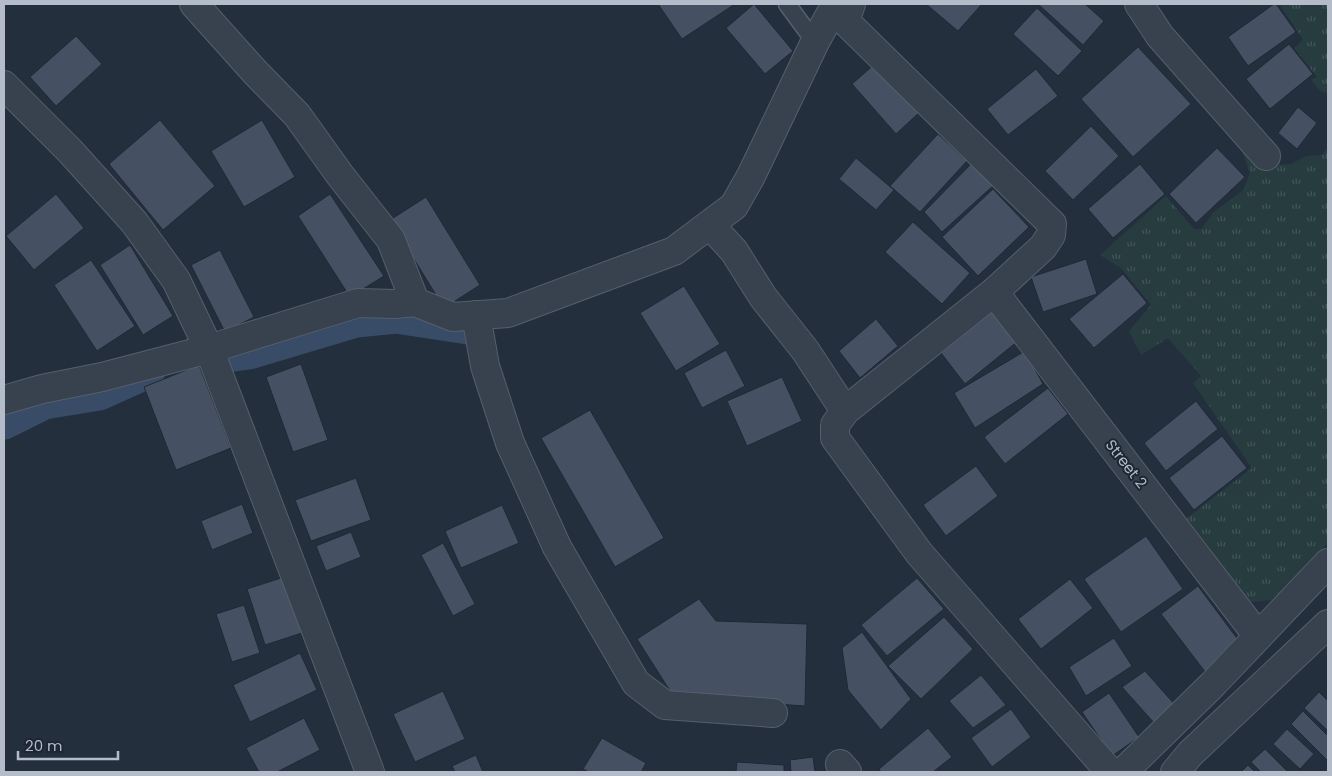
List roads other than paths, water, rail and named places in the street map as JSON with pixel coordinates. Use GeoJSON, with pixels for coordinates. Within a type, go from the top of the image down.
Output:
{"type":"FeatureCollection","features":[{"type":"Feature","properties":{"kind":"street"},"geometry":{"type":"LineString","coordinates":[[194,4],[255,72],[297,114],[340,175],[391,240],[415,302]]}},
{"type":"Feature","properties":{"kind":"street"},"geometry":{"type":"LineString","coordinates":[[4,400],[42,389],[102,377],[209,349],[358,303],[395,304],[415,302],[453,317],[508,313],[674,251],[734,206],[751,176],[815,42],[836,4]]}},
{"type":"Feature","properties":{"kind":"street"},"geometry":{"type":"LineString","coordinates":[[851,4],[845,20],[1052,224],[1051,235],[1043,247],[994,292],[845,411],[835,425],[835,438],[920,552],[1110,772]]}},
{"type":"Feature","properties":{"kind":"street"},"geometry":{"type":"LineString","coordinates":[[1139,4],[1160,36],[1266,156]]}},
{"type":"Feature","properties":{"kind":"street"},"geometry":{"type":"LineString","coordinates":[[4,85],[70,151],[134,222],[176,280],[209,349],[370,772]]}},
{"type":"Feature","properties":{"kind":"street"},"geometry":{"type":"LineString","coordinates":[[710,225],[734,251],[763,297],[805,350],[845,411]]}},
{"type":"Feature","properties":{"kind":"street","name":"Street 2"},"geometry":{"type":"LineString","coordinates":[[994,292],[1258,636]]}},
{"type":"Feature","properties":{"kind":"street"},"geometry":{"type":"LineString","coordinates":[[476,315],[485,366],[510,443],[557,547],[636,683],[665,705],[773,713]]}},
{"type":"Feature","properties":{"kind":"street"},"geometry":{"type":"LineString","coordinates":[[1123,772],[1212,685],[1328,563]]}},
{"type":"Feature","properties":{"kind":"street"},"geometry":{"type":"LineString","coordinates":[[1175,772],[1190,754],[1328,624]]}},
{"type":"Feature","properties":{"kind":"lane"},"geometry":{"type":"LineString","coordinates":[[787,4],[815,42]]}},
{"type":"Feature","properties":{"kind":"waterway"},"geometry":{"type":"LineString","coordinates":[[219,356],[249,352],[356,320],[396,316],[468,327]]}},
{"type":"Feature","properties":{"kind":"waterway"},"geometry":{"type":"LineString","coordinates":[[4,422],[44,402],[99,393],[148,371]]}}]}
